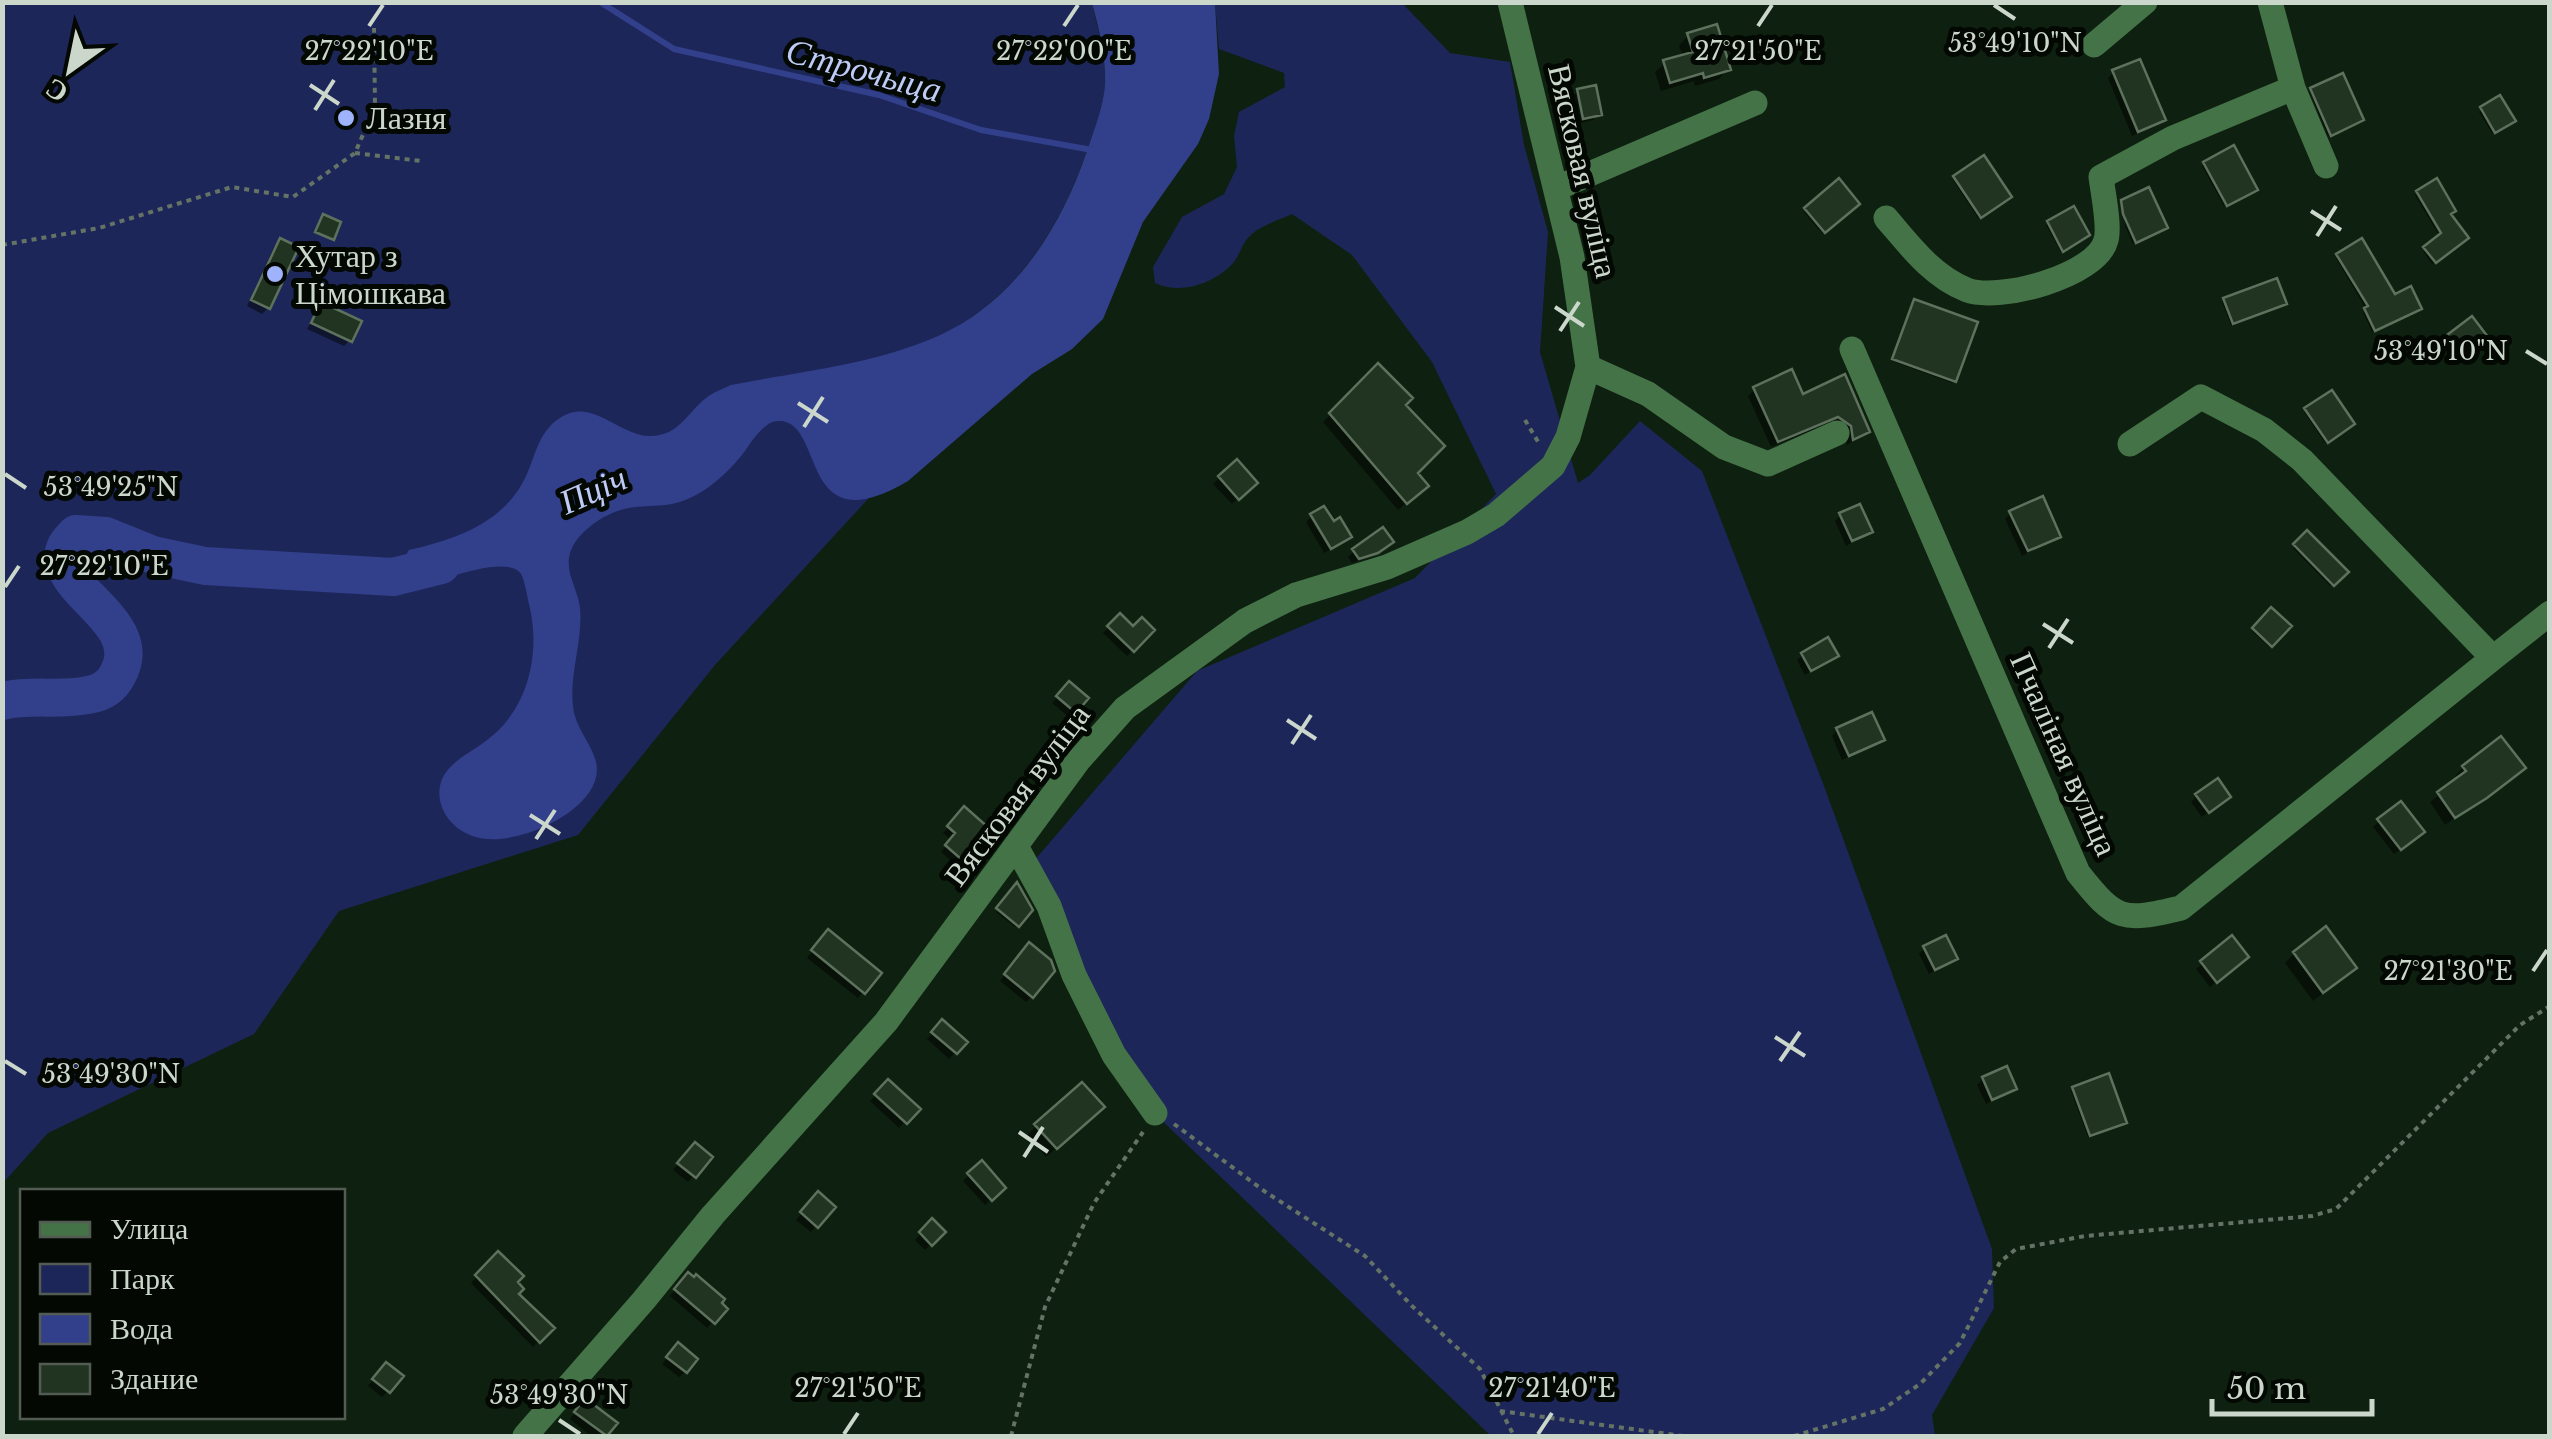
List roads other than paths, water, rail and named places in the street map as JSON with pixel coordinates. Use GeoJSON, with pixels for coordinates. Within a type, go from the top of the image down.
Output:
{"type":"FeatureCollection","features":[{"type":"Feature","properties":{"kind":"street","name":"Вясковая вуліца"},"geometry":{"type":"LineString","coordinates":[[525,1436],[713,1215],[886,1022],[1108,724],[1192,656],[1270,607],[1452,540],[1496,515],[1553,466],[1568,436],[1588,367],[1572,257],[1510,2]]}},
{"type":"Feature","properties":{"kind":"street"},"geometry":{"type":"LineString","coordinates":[[2094,45],[2145,2]]}},
{"type":"Feature","properties":{"kind":"street"},"geometry":{"type":"LineString","coordinates":[[2270,2],[2294,88],[2326,166]]}},
{"type":"Feature","properties":{"kind":"street"},"geometry":{"type":"LineString","coordinates":[[1886,218],[1928,268],[1970,292],[2014,290],[2072,274],[2094,260],[2107,239],[2101,178],[2174,138],[2294,88]]}},
{"type":"Feature","properties":{"kind":"street"},"geometry":{"type":"LineString","coordinates":[[1557,188],[1755,103]]}},
{"type":"Feature","properties":{"kind":"street","name":"Пчаліная вуліца"},"geometry":{"type":"LineString","coordinates":[[1852,350],[2078,873],[2106,908],[2138,918],[2181,908],[2550,613]]}},
{"type":"Feature","properties":{"kind":"street"},"geometry":{"type":"LineString","coordinates":[[1588,367],[1648,394],[1724,447],[1768,464],[1836,433]]}},
{"type":"Feature","properties":{"kind":"street"},"geometry":{"type":"LineString","coordinates":[[2130,444],[2201,396],[2264,430],[2302,460],[2493,658]]}},
{"type":"Feature","properties":{"kind":"street"},"geometry":{"type":"LineString","coordinates":[[1016,848],[1049,906],[1074,975],[1114,1055],[1155,1113]]}},
{"type":"Feature","properties":{"kind":"water"},"geometry":{"type":"Polygon","coordinates":[[[1092,3],[1215,3],[1219,74],[1209,119],[1198,144],[1143,222],[1103,319],[1072,349],[1032,374],[908,481],[873,497],[848,499],[831,491],[794,427],[776,421],[762,429],[731,468],[697,494],[678,503],[622,510],[592,525],[573,546],[569,565],[580,621],[573,706],[596,762],[593,787],[564,816],[528,833],[487,839],[456,827],[440,802],[442,779],[450,767],[487,740],[513,712],[532,660],[532,622],[521,574],[513,568],[485,568],[406,591],[393,577],[409,550],[462,534],[506,505],[518,491],[544,434],[563,416],[585,412],[638,434],[660,435],[676,427],[710,395],[731,385],[888,354],[938,336],[990,303],[1012,283],[1049,234],[1064,207],[1095,127],[1105,75],[1092,3]]]}},
{"type":"Feature","properties":{"kind":"waterway","name":"Строчыца"},"geometry":{"type":"LineString","coordinates":[[600,2],[674,49],[879,95],[981,130],[1092,150]]}},
{"type":"Feature","properties":{"kind":"waterway","name":"Пціч"},"geometry":{"type":"LineString","coordinates":[[2,701],[93,694],[110,685],[118,674],[122,641],[69,575],[64,561],[65,549],[76,534],[106,536],[153,555],[205,566],[393,577],[441,565]]}},
{"type":"Feature","properties":{"kind":"place","name":"Лазня"},"geometry":{"type":"Point","coordinates":[346,118]}},
{"type":"Feature","properties":{"kind":"place","name":"Хутар з Цімошкава"},"geometry":{"type":"Point","coordinates":[275,274]}}]}
